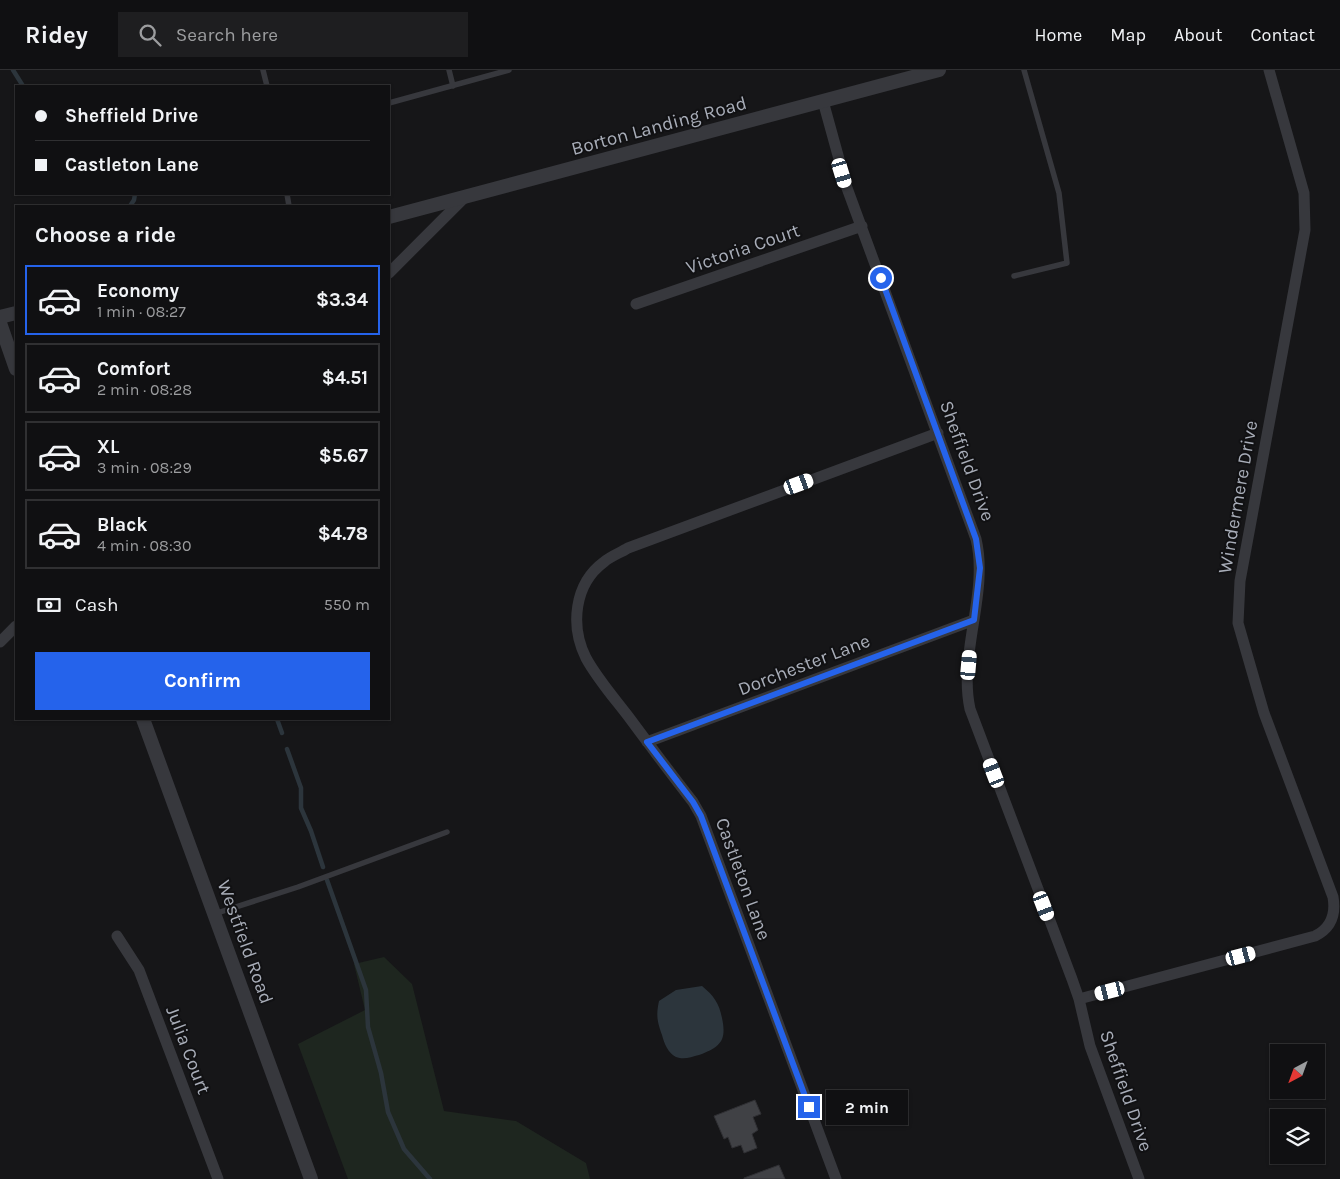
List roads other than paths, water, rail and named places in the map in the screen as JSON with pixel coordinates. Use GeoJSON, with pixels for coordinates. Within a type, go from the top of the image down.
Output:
{"type":"FeatureCollection","features":[{"type":"Feature","properties":{"kind":"street","name":"Windermere Drive"},"geometry":{"type":"LineString","coordinates":[[1079,999],[1306,939],[1320,934],[1332,921],[1334,912],[1334,897],[1264,713],[1238,623],[1240,581],[1305,230],[1304,193],[1269,70]]}},
{"type":"Feature","properties":{"kind":"street","name":"Borton Landing Road"},"geometry":{"type":"LineString","coordinates":[[390,217],[933,71]]}},
{"type":"Feature","properties":{"kind":"street","name":"Sheffield Drive"},"geometry":{"type":"LineString","coordinates":[[823,101],[847,188],[972,525],[978,548],[980,568],[968,679],[970,709],[1079,999],[1093,1055],[1139,1179]]}},
{"type":"Feature","properties":{"kind":"street"},"geometry":{"type":"LineString","coordinates":[[390,272],[464,198]]}},
{"type":"Feature","properties":{"kind":"street","name":"Victoria Court"},"geometry":{"type":"LineString","coordinates":[[636,304],[862,226]]}},
{"type":"Feature","properties":{"kind":"street"},"geometry":{"type":"LineString","coordinates":[[0,317],[15,313]]}},
{"type":"Feature","properties":{"kind":"street"},"geometry":{"type":"LineString","coordinates":[[0,324],[15,366]]}},
{"type":"Feature","properties":{"kind":"street","name":"Castleton Lane"},"geometry":{"type":"LineString","coordinates":[[836,1179],[701,816],[693,802],[589,664],[577,628],[577,608],[583,589],[596,570],[628,548],[938,433]]}},
{"type":"Feature","properties":{"kind":"street","name":"Dorchester Lane"},"geometry":{"type":"LineString","coordinates":[[647,742],[974,620]]}},
{"type":"Feature","properties":{"kind":"street"},"geometry":{"type":"LineString","coordinates":[[0,642],[15,627]]}},
{"type":"Feature","properties":{"kind":"street","name":"Westfield Road"},"geometry":{"type":"LineString","coordinates":[[142,720],[311,1179]]}},
{"type":"Feature","properties":{"kind":"street","name":"Julia Court"},"geometry":{"type":"LineString","coordinates":[[117,936],[139,970],[218,1179]]}},
{"type":"Feature","properties":{"kind":"lane"},"geometry":{"type":"LineString","coordinates":[[262,70],[267,85]]}},
{"type":"Feature","properties":{"kind":"lane"},"geometry":{"type":"LineString","coordinates":[[449,70],[453,86]]}},
{"type":"Feature","properties":{"kind":"lane"},"geometry":{"type":"LineString","coordinates":[[1014,276],[1067,263],[1059,193],[1024,70]]}},
{"type":"Feature","properties":{"kind":"lane"},"geometry":{"type":"LineString","coordinates":[[390,104],[505,71]]}},
{"type":"Feature","properties":{"kind":"lane"},"geometry":{"type":"LineString","coordinates":[[214,914],[298,887],[447,832]]}},
{"type":"Feature","properties":{"kind":"waterway"},"geometry":{"type":"LineString","coordinates":[[13,70],[22,85]]}},
{"type":"Feature","properties":{"kind":"waterway"},"geometry":{"type":"LineString","coordinates":[[131,205],[135,195]]}},
{"type":"Feature","properties":{"kind":"waterway"},"geometry":{"type":"LineString","coordinates":[[277,720],[282,733]]}},
{"type":"Feature","properties":{"kind":"waterway"},"geometry":{"type":"LineString","coordinates":[[287,749],[301,788],[301,808],[323,867]]}},
{"type":"Feature","properties":{"kind":"waterway"},"geometry":{"type":"LineString","coordinates":[[327,880],[366,990],[368,1027],[381,1073],[388,1112],[404,1149],[430,1179]]}}]}
